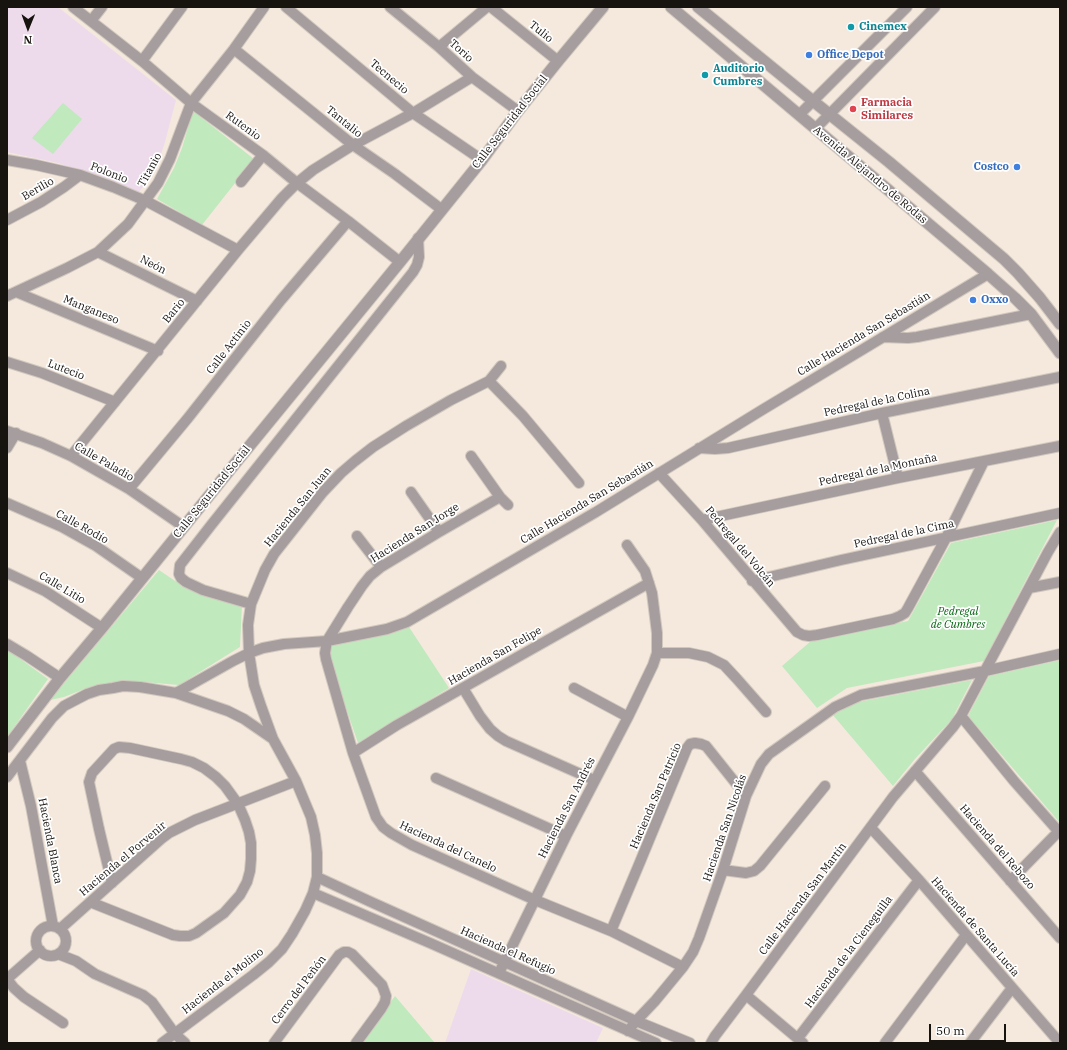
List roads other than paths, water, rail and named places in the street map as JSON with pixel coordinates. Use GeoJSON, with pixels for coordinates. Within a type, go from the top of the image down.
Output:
{"type":"FeatureCollection","features":[{"type":"Feature","properties":{"kind":"street","name":"Rutenio"},"geometry":{"type":"LineString","coordinates":[[73,7],[142,61],[191,103],[263,155],[400,262]]}},
{"type":"Feature","properties":{"kind":"street"},"geometry":{"type":"LineString","coordinates":[[91,21],[102,7]]}},
{"type":"Feature","properties":{"kind":"street"},"geometry":{"type":"LineString","coordinates":[[142,61],[182,7]]}},
{"type":"Feature","properties":{"kind":"street","name":"Titanio"},"geometry":{"type":"LineString","coordinates":[[11,294],[98,252],[128,224],[158,183],[170,159],[191,103],[234,49],[264,7]]}},
{"type":"Feature","properties":{"kind":"street","name":"Tecnecio"},"geometry":{"type":"LineString","coordinates":[[286,7],[413,113],[482,160]]}},
{"type":"Feature","properties":{"kind":"street","name":"Torio"},"geometry":{"type":"LineString","coordinates":[[390,7],[439,47],[472,77],[518,111]]}},
{"type":"Feature","properties":{"kind":"street"},"geometry":{"type":"LineString","coordinates":[[439,47],[487,7]]}},
{"type":"Feature","properties":{"kind":"street","name":"Tulio"},"geometry":{"type":"LineString","coordinates":[[491,7],[558,61]]}},
{"type":"Feature","properties":{"kind":"street","name":"Calle Seguridad Social"},"geometry":{"type":"LineString","coordinates":[[7,747],[60,678],[400,262],[441,209],[482,160],[518,111],[602,7]]}},
{"type":"Feature","properties":{"kind":"street","name":"Avenida Alejandro de Rodas"},"geometry":{"type":"LineString","coordinates":[[671,7],[988,274],[1015,298],[1030,314],[1060,352]]}},
{"type":"Feature","properties":{"kind":"street","name":"Avenida Alejandro de Rodas"},"geometry":{"type":"LineString","coordinates":[[698,7],[889,162],[1004,259],[1040,298],[1060,324]]}},
{"type":"Feature","properties":{"kind":"street"},"geometry":{"type":"LineString","coordinates":[[799,115],[907,7]]}},
{"type":"Feature","properties":{"kind":"street"},"geometry":{"type":"LineString","coordinates":[[815,129],[935,7]]}},
{"type":"Feature","properties":{"kind":"street","name":"Tantalio"},"geometry":{"type":"LineString","coordinates":[[234,49],[353,145],[395,174],[441,209]]}},
{"type":"Feature","properties":{"kind":"street","name":"Bario"},"geometry":{"type":"LineString","coordinates":[[72,456],[238,250],[282,198],[297,183],[312,170],[353,145],[413,113],[472,77]]}},
{"type":"Feature","properties":{"kind":"street"},"geometry":{"type":"LineString","coordinates":[[241,182],[263,155]]}},
{"type":"Feature","properties":{"kind":"street","name":"Polonio"},"geometry":{"type":"LineString","coordinates":[[7,160],[80,175],[113,187],[146,201],[238,250]]}},
{"type":"Feature","properties":{"kind":"street","name":"Berilio"},"geometry":{"type":"LineString","coordinates":[[7,220],[41,202],[80,175]]}},
{"type":"Feature","properties":{"kind":"street","name":"Calle Actinio"},"geometry":{"type":"LineString","coordinates":[[129,490],[281,300],[348,221]]}},
{"type":"Feature","properties":{"kind":"street","name":"Calle Seguridad Social"},"geometry":{"type":"LineString","coordinates":[[252,604],[203,590],[186,582],[179,574],[180,565],[413,272],[419,257],[418,238]]}},
{"type":"Feature","properties":{"kind":"street","name":"Neón"},"geometry":{"type":"LineString","coordinates":[[98,252],[197,301]]}},
{"type":"Feature","properties":{"kind":"street","name":"Calle Hacienda San Sebastián"},"geometry":{"type":"LineString","coordinates":[[176,693],[249,653],[264,648],[284,644],[327,641],[387,629],[407,622],[596,512],[699,448],[988,274]]}},
{"type":"Feature","properties":{"kind":"street","name":"Manganeso"},"geometry":{"type":"LineString","coordinates":[[11,294],[158,351]]}},
{"type":"Feature","properties":{"kind":"street"},"geometry":{"type":"LineString","coordinates":[[883,337],[917,337],[1030,314]]}},
{"type":"Feature","properties":{"kind":"street","name":"Lutecio"},"geometry":{"type":"LineString","coordinates":[[7,362],[42,373],[116,402]]}},
{"type":"Feature","properties":{"kind":"street"},"geometry":{"type":"LineString","coordinates":[[501,366],[489,381],[523,416],[579,483]]}},
{"type":"Feature","properties":{"kind":"street","name":"Pedregal de la Colina"},"geometry":{"type":"LineString","coordinates":[[699,448],[728,448],[882,413],[1060,377]]}},
{"type":"Feature","properties":{"kind":"street","name":"Hacienda San Juan"},"geometry":{"type":"LineString","coordinates":[[273,739],[254,685],[249,653],[248,625],[252,604],[265,570],[274,554],[323,492],[355,461],[373,447],[406,426],[451,400],[489,381]]}},
{"type":"Feature","properties":{"kind":"street"},"geometry":{"type":"LineString","coordinates":[[882,413],[898,478]]}},
{"type":"Feature","properties":{"kind":"street"},"geometry":{"type":"LineString","coordinates":[[7,448],[12,432]]}},
{"type":"Feature","properties":{"kind":"street","name":"Calle Paladio"},"geometry":{"type":"LineString","coordinates":[[12,432],[72,456],[129,490],[184,527]]}},
{"type":"Feature","properties":{"kind":"street","name":"Pedregal de la Montaña"},"geometry":{"type":"LineString","coordinates":[[702,520],[898,478],[1060,446]]}},
{"type":"Feature","properties":{"kind":"street"},"geometry":{"type":"LineString","coordinates":[[471,456],[500,497],[508,505]]}},
{"type":"Feature","properties":{"kind":"street"},"geometry":{"type":"LineString","coordinates":[[946,538],[984,461]]}},
{"type":"Feature","properties":{"kind":"street","name":"Pedregal del Volcán"},"geometry":{"type":"LineString","coordinates":[[659,473],[702,520],[752,581],[797,632],[803,635],[817,635],[893,619],[905,613],[946,538]]}},
{"type":"Feature","properties":{"kind":"street"},"geometry":{"type":"LineString","coordinates":[[411,492],[439,532]]}},
{"type":"Feature","properties":{"kind":"street","name":"Hacienda San Jorge"},"geometry":{"type":"LineString","coordinates":[[327,641],[348,607],[370,576],[381,567],[500,497]]}},
{"type":"Feature","properties":{"kind":"street","name":"Calle Rodío"},"geometry":{"type":"LineString","coordinates":[[7,503],[62,528],[96,546],[142,578]]}},
{"type":"Feature","properties":{"kind":"street","name":"Pedregal de la Cima"},"geometry":{"type":"LineString","coordinates":[[752,581],[841,560],[1060,513]]}},
{"type":"Feature","properties":{"kind":"street","name":"Calle Hacienda San Martín"},"geometry":{"type":"LineString","coordinates":[[711,1043],[893,797],[961,716],[1060,532]]}},
{"type":"Feature","properties":{"kind":"street"},"geometry":{"type":"LineString","coordinates":[[356,536],[381,567]]}},
{"type":"Feature","properties":{"kind":"street","name":"Hacienda San Andrés"},"geometry":{"type":"LineString","coordinates":[[499,973],[594,780],[654,665],[657,653],[657,633],[652,593],[645,571],[627,545]]}},
{"type":"Feature","properties":{"kind":"street","name":"Calle Litio"},"geometry":{"type":"LineString","coordinates":[[7,572],[45,591],[102,628]]}},
{"type":"Feature","properties":{"kind":"street","name":"Hacienda San Felipe"},"geometry":{"type":"LineString","coordinates":[[353,753],[397,725],[649,582]]}},
{"type":"Feature","properties":{"kind":"street"},"geometry":{"type":"LineString","coordinates":[[1029,588],[1060,582]]}},
{"type":"Feature","properties":{"kind":"street","name":"Hacienda del Canelo"},"geometry":{"type":"LineString","coordinates":[[327,641],[325,652],[326,659],[353,753],[376,817],[383,827],[412,845],[535,900],[611,931],[683,966]]}},
{"type":"Feature","properties":{"kind":"street"},"geometry":{"type":"LineString","coordinates":[[7,644],[60,678]]}},
{"type":"Feature","properties":{"kind":"street"},"geometry":{"type":"LineString","coordinates":[[657,653],[689,654],[708,657],[724,665],[766,712]]}},
{"type":"Feature","properties":{"kind":"street","name":"Hacienda San Nicolás"},"geometry":{"type":"LineString","coordinates":[[628,1031],[693,952],[723,870],[746,796],[760,764],[769,754],[835,707],[861,695],[1060,654]]}},
{"type":"Feature","properties":{"kind":"street","name":"Hacienda el Molino"},"geometry":{"type":"LineString","coordinates":[[20,761],[52,718],[64,706],[99,690],[123,686],[140,687],[176,693],[228,711],[244,719],[273,739],[296,782],[311,817],[317,853],[317,877],[313,893],[305,911],[282,949],[269,962],[162,1043]]}},
{"type":"Feature","properties":{"kind":"street"},"geometry":{"type":"LineString","coordinates":[[463,688],[480,716],[490,729],[498,736],[506,741],[594,780]]}},
{"type":"Feature","properties":{"kind":"street"},"geometry":{"type":"LineString","coordinates":[[574,688],[628,717]]}},
{"type":"Feature","properties":{"kind":"street"},"geometry":{"type":"LineString","coordinates":[[961,716],[1014,781],[1059,831],[1010,881]]}},
{"type":"Feature","properties":{"kind":"street","name":"Hacienda San Patricio"},"geometry":{"type":"LineString","coordinates":[[611,931],[687,748],[690,744],[695,743],[706,746],[746,796]]}},
{"type":"Feature","properties":{"kind":"street"},"geometry":{"type":"LineString","coordinates":[[90,902],[173,935],[180,936],[189,936],[202,929],[224,913],[240,895],[247,882],[252,859],[249,832],[238,804],[225,786],[204,768],[192,762],[130,748],[119,747],[114,749],[92,773],[90,782],[99,829],[112,883]]}},
{"type":"Feature","properties":{"kind":"street"},"geometry":{"type":"LineString","coordinates":[[7,777],[20,761]]}},
{"type":"Feature","properties":{"kind":"street","name":"Hacienda Blanca"},"geometry":{"type":"LineString","coordinates":[[20,761],[57,928]]}},
{"type":"Feature","properties":{"kind":"street","name":"Hacienda del Rebozo"},"geometry":{"type":"LineString","coordinates":[[915,771],[1010,881],[1058,933]]}},
{"type":"Feature","properties":{"kind":"street"},"geometry":{"type":"LineString","coordinates":[[436,778],[566,836]]}},
{"type":"Feature","properties":{"kind":"street","name":"Hacienda el Porvenir"},"geometry":{"type":"LineString","coordinates":[[57,928],[90,902],[169,833],[195,820],[296,782]]}},
{"type":"Feature","properties":{"kind":"street"},"geometry":{"type":"LineString","coordinates":[[723,870],[746,873],[754,871],[760,866],[825,786]]}},
{"type":"Feature","properties":{"kind":"street","name":"Hacienda de Santa Lucía"},"geometry":{"type":"LineString","coordinates":[[871,828],[919,880],[1060,1043]]}},
{"type":"Feature","properties":{"kind":"street","name":"Hacienda el Refugio"},"geometry":{"type":"LineString","coordinates":[[317,877],[636,1021],[690,1043]]}},
{"type":"Feature","properties":{"kind":"street","name":"Hacienda de la Cieneguilla"},"geometry":{"type":"LineString","coordinates":[[800,1041],[919,880]]}},
{"type":"Feature","properties":{"kind":"street"},"geometry":{"type":"LineString","coordinates":[[313,893],[499,973],[656,1043]]}},
{"type":"Feature","properties":{"kind":"street"},"geometry":{"type":"LineString","coordinates":[[58,954],[65,947],[66,937],[64,932],[57,928],[46,927],[39,933],[37,942],[38,947],[44,954],[58,954],[76,961],[95,974],[143,995],[152,1002],[175,1034],[185,1043]]}},
{"type":"Feature","properties":{"kind":"street"},"geometry":{"type":"LineString","coordinates":[[884,1043],[966,935]]}},
{"type":"Feature","properties":{"kind":"street"},"geometry":{"type":"LineString","coordinates":[[40,950],[7,979],[24,997],[62,1023]]}},
{"type":"Feature","properties":{"kind":"street","name":"Cerro del Peñón"},"geometry":{"type":"LineString","coordinates":[[274,1043],[339,955],[344,952],[348,952],[352,954],[382,985],[386,996],[385,1002],[381,1009],[356,1043]]}},
{"type":"Feature","properties":{"kind":"street"},"geometry":{"type":"LineString","coordinates":[[970,1043],[1012,988]]}},
{"type":"Feature","properties":{"kind":"street"},"geometry":{"type":"LineString","coordinates":[[746,996],[800,1041]]}},
{"type":"Feature","properties":{"kind":"place","name":"Cinemex"},"geometry":{"type":"Point","coordinates":[851,27]}},
{"type":"Feature","properties":{"kind":"place","name":"Office Depot"},"geometry":{"type":"Point","coordinates":[809,55]}},
{"type":"Feature","properties":{"kind":"place","name":"Auditorio Cumbres"},"geometry":{"type":"Point","coordinates":[705,75]}},
{"type":"Feature","properties":{"kind":"place","name":"Farmacia Similares"},"geometry":{"type":"Point","coordinates":[853,109]}},
{"type":"Feature","properties":{"kind":"place","name":"Costco"},"geometry":{"type":"Point","coordinates":[1017,167]}},
{"type":"Feature","properties":{"kind":"place","name":"Oxxo"},"geometry":{"type":"Point","coordinates":[973,300]}},
{"type":"Feature","properties":{"kind":"park label","name":"Pedregal de Cumbres"},"geometry":{"type":"Point","coordinates":[958,618]}}]}
